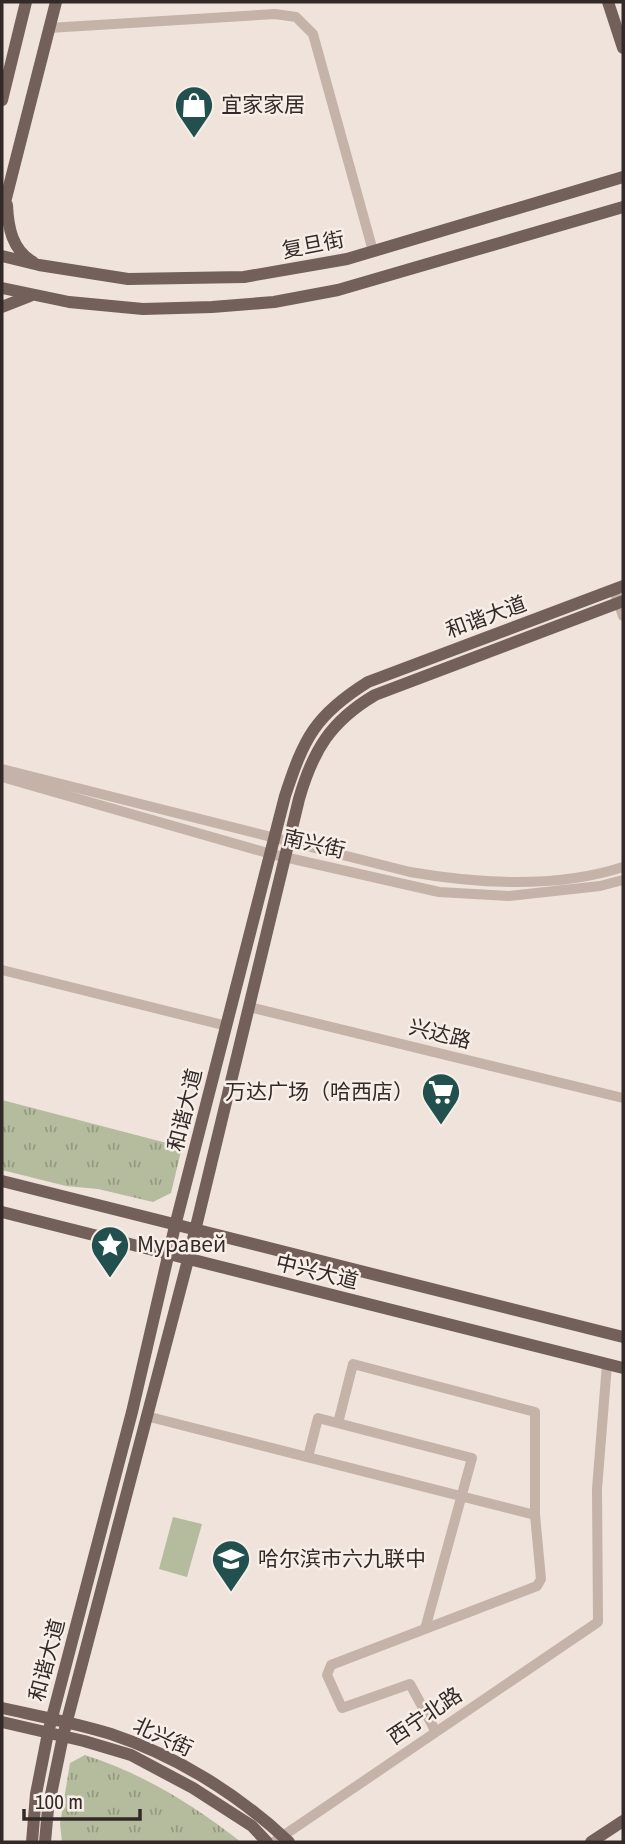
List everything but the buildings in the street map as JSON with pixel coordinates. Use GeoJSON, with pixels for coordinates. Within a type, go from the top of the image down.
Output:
{"type":"FeatureCollection","features":[{"type":"Feature","properties":{"kind":"main road"},"geometry":{"type":"LineString","coordinates":[[2,100],[26,2]]}},
{"type":"Feature","properties":{"kind":"main road"},"geometry":{"type":"LineString","coordinates":[[2,214],[56,2]]}},
{"type":"Feature","properties":{"kind":"main road"},"geometry":{"type":"LineString","coordinates":[[608,2],[623,48]]}},
{"type":"Feature","properties":{"kind":"main road","name":"复旦街"},"geometry":{"type":"LineString","coordinates":[[2,256],[39,265],[128,279],[244,276],[301,268],[373,251],[623,177]]}},
{"type":"Feature","properties":{"kind":"main road"},"geometry":{"type":"LineString","coordinates":[[7,193],[8,222],[17,247],[25,258],[39,265]]}},
{"type":"Feature","properties":{"kind":"main road"},"geometry":{"type":"LineString","coordinates":[[2,288],[102,307],[212,307],[274,302],[338,290],[623,207]]}},
{"type":"Feature","properties":{"kind":"main road"},"geometry":{"type":"LineString","coordinates":[[2,307],[34,295]]}},
{"type":"Feature","properties":{"kind":"main road","name":"和谐大道"},"geometry":{"type":"LineString","coordinates":[[32,1842],[36,1794],[48,1733],[132,1412],[176,1226],[285,796],[304,743],[320,720],[343,698],[368,682],[621,596]]}},
{"type":"Feature","properties":{"kind":"main road","name":"和谐大道"},"geometry":{"type":"LineString","coordinates":[[45,1842],[48,1809],[66,1722],[188,1260],[299,799],[312,759],[324,738],[349,711],[375,695],[621,596]]}},
{"type":"Feature","properties":{"kind":"main road","name":"中兴大道"},"geometry":{"type":"LineString","coordinates":[[2,1181],[623,1337]]}},
{"type":"Feature","properties":{"kind":"main road","name":"中兴大道"},"geometry":{"type":"LineString","coordinates":[[2,1212],[623,1368]]}},
{"type":"Feature","properties":{"kind":"main road","name":"北兴街"},"geometry":{"type":"LineString","coordinates":[[2,1708],[66,1722],[136,1744],[187,1768],[248,1806],[282,1840]]}},
{"type":"Feature","properties":{"kind":"main road","name":"北兴街"},"geometry":{"type":"LineString","coordinates":[[2,1722],[131,1755],[164,1771],[252,1826],[268,1842]]}},
{"type":"Feature","properties":{"kind":"main road"},"geometry":{"type":"LineString","coordinates":[[591,1842],[623,1821]]}},
{"type":"Feature","properties":{"kind":"street"},"geometry":{"type":"LineString","coordinates":[[49,28],[275,14],[296,17],[313,34],[373,251]]}},
{"type":"Feature","properties":{"kind":"street","name":"南兴街"},"geometry":{"type":"LineString","coordinates":[[2,769],[410,872],[492,882],[539,881],[597,874],[623,867]]}},
{"type":"Feature","properties":{"kind":"street","name":"南兴街"},"geometry":{"type":"LineString","coordinates":[[2,777],[285,857],[412,887],[473,895],[509,896],[600,887],[623,880]]}},
{"type":"Feature","properties":{"kind":"street"},"geometry":{"type":"LineString","coordinates":[[2,970],[227,1026]]}},
{"type":"Feature","properties":{"kind":"street","name":"兴达路"},"geometry":{"type":"LineString","coordinates":[[248,1007],[623,1098]]}},
{"type":"Feature","properties":{"kind":"street"},"geometry":{"type":"LineString","coordinates":[[338,1423],[353,1364],[535,1412],[535,1515],[541,1579],[537,1586],[331,1665],[327,1675],[342,1708],[410,1684],[436,1732]]}},
{"type":"Feature","properties":{"kind":"street","name":"西宁北路"},"geometry":{"type":"LineString","coordinates":[[282,1840],[597,1622],[597,1489],[607,1364]]}},
{"type":"Feature","properties":{"kind":"street"},"geometry":{"type":"LineString","coordinates":[[146,1416],[535,1515]]}},
{"type":"Feature","properties":{"kind":"street"},"geometry":{"type":"LineString","coordinates":[[308,1457],[318,1418],[472,1458],[425,1629]]}},
{"type":"Feature","properties":{"kind":"green space"},"geometry":{"type":"Polygon","coordinates":[[[2,1100],[182,1147],[171,1193],[153,1202],[98,1189],[66,1186],[2,1170],[2,1100]]]}},
{"type":"Feature","properties":{"kind":"green space"},"geometry":{"type":"Polygon","coordinates":[[[173,1517],[202,1524],[187,1577],[159,1569],[173,1517]]]}},
{"type":"Feature","properties":{"kind":"green space"},"geometry":{"type":"Polygon","coordinates":[[[85,1755],[127,1771],[167,1791],[241,1842],[62,1842],[60,1824],[70,1763],[85,1755]]]}},
{"type":"Feature","properties":{"kind":"place","name":"宜家家居"},"geometry":{"type":"Point","coordinates":[194,139]}},
{"type":"Feature","properties":{"kind":"place","name":"万达广场（哈西店）"},"geometry":{"type":"Point","coordinates":[441,1126]}},
{"type":"Feature","properties":{"kind":"place","name":"Муравей"},"geometry":{"type":"Point","coordinates":[110,1279]}},
{"type":"Feature","properties":{"kind":"place","name":"哈尔滨市六九联中"},"geometry":{"type":"Point","coordinates":[231,1593]}}]}
